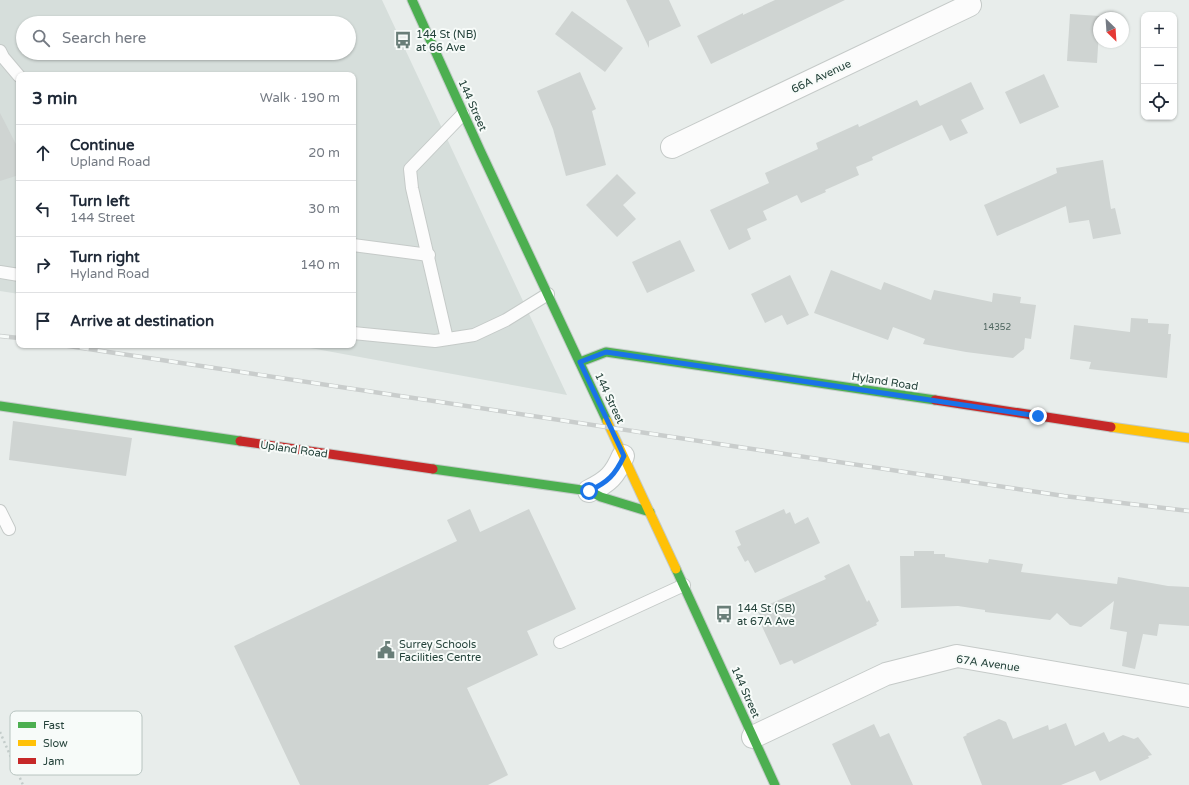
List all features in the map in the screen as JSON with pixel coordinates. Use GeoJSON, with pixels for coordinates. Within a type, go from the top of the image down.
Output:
{"type":"FeatureCollection","features":[{"type":"Feature","properties":{"kind":"street","name":"144 Street"},"geometry":{"type":"LineString","coordinates":[[412,0],[684,585],[775,785]]}},
{"type":"Feature","properties":{"kind":"street","name":"66A Avenue"},"geometry":{"type":"LineString","coordinates":[[672,147],[969,3]]}},
{"type":"Feature","properties":{"kind":"street","name":"Hyland Road"},"geometry":{"type":"LineString","coordinates":[[580,362],[606,352],[1189,438]]}},
{"type":"Feature","properties":{"kind":"street","name":"Upland Road"},"geometry":{"type":"LineString","coordinates":[[0,406],[589,491],[601,497],[650,512]]}},
{"type":"Feature","properties":{"kind":"street"},"geometry":{"type":"LineString","coordinates":[[589,491],[599,486],[612,476],[624,456]]}},
{"type":"Feature","properties":{"kind":"street","name":"67A Avenue"},"geometry":{"type":"LineString","coordinates":[[753,737],[886,674],[957,656],[1189,696]]}},
{"type":"Feature","properties":{"kind":"lane"},"geometry":{"type":"LineString","coordinates":[[0,51],[16,72]]}},
{"type":"Feature","properties":{"kind":"lane"},"geometry":{"type":"LineString","coordinates":[[447,339],[429,255],[412,188],[410,170],[464,114]]}},
{"type":"Feature","properties":{"kind":"lane"},"geometry":{"type":"LineString","coordinates":[[356,245],[429,255]]}},
{"type":"Feature","properties":{"kind":"lane"},"geometry":{"type":"LineString","coordinates":[[0,272],[16,275]]}},
{"type":"Feature","properties":{"kind":"lane"},"geometry":{"type":"LineString","coordinates":[[356,333],[435,341],[474,335],[506,320],[548,294]]}},
{"type":"Feature","properties":{"kind":"lane"},"geometry":{"type":"LineString","coordinates":[[0,511],[9,529]]}},
{"type":"Feature","properties":{"kind":"lane"},"geometry":{"type":"LineString","coordinates":[[560,642],[684,585]]}},
{"type":"Feature","properties":{"kind":"path"},"geometry":{"type":"LineString","coordinates":[[0,732],[10,755]]}},
{"type":"Feature","properties":{"kind":"path"},"geometry":{"type":"LineString","coordinates":[[19,775],[23,785]]}},
{"type":"Feature","properties":{"kind":"shaded area"},"geometry":{"type":"Polygon","coordinates":[[[0,0],[382,0],[567,395],[310,348],[356,348],[356,72],[16,72],[16,294],[0,291],[0,0]]]}},
{"type":"Feature","properties":{"kind":"building"},"geometry":{"type":"Polygon","coordinates":[[[626,0],[669,0],[681,26],[649,41],[649,48],[626,0]]]}},
{"type":"Feature","properties":{"kind":"building"},"geometry":{"type":"Polygon","coordinates":[[[775,0],[845,0],[711,64],[697,36],[743,13],[743,15],[775,0]]]}},
{"type":"Feature","properties":{"kind":"building"},"geometry":{"type":"Polygon","coordinates":[[[572,11],[623,48],[605,72],[555,34],[572,11]]]}},
{"type":"Feature","properties":{"kind":"building"},"geometry":{"type":"Polygon","coordinates":[[[1070,14],[1093,16],[1093,48],[1098,48],[1097,63],[1067,61],[1070,14]]]}},
{"type":"Feature","properties":{"kind":"building"},"geometry":{"type":"Polygon","coordinates":[[[580,72],[596,109],[592,111],[606,165],[566,176],[553,129],[537,91],[580,72]]]}},
{"type":"Feature","properties":{"kind":"building"},"geometry":{"type":"Polygon","coordinates":[[[1044,74],[1059,107],[1020,124],[1005,92],[1044,74]]]}},
{"type":"Feature","properties":{"kind":"building"},"geometry":{"type":"Polygon","coordinates":[[[971,82],[984,109],[961,120],[968,133],[950,141],[942,125],[872,157],[873,160],[856,167],[859,175],[825,190],[826,192],[801,203],[797,195],[763,211],[767,220],[747,229],[751,239],[729,250],[710,210],[769,183],[765,173],[818,149],[816,143],[858,124],[859,127],[917,100],[920,106],[971,82]]]}},
{"type":"Feature","properties":{"kind":"building"},"geometry":{"type":"Polygon","coordinates":[[[0,113],[16,144],[16,176],[0,181],[0,113]]]}},
{"type":"Feature","properties":{"kind":"building"},"geometry":{"type":"Polygon","coordinates":[[[1103,160],[1111,209],[1115,208],[1121,234],[1093,239],[1089,220],[1069,223],[1066,206],[997,236],[984,205],[1057,173],[1056,168],[1103,160]]]}},
{"type":"Feature","properties":{"kind":"building"},"geometry":{"type":"Polygon","coordinates":[[[617,174],[636,193],[623,205],[636,219],[617,237],[586,205],[617,174]]]}},
{"type":"Feature","properties":{"kind":"building"},"geometry":{"type":"Polygon","coordinates":[[[680,240],[695,271],[647,293],[632,262],[680,240]]]}},
{"type":"Feature","properties":{"kind":"building"},"geometry":{"type":"Polygon","coordinates":[[[831,270],[881,290],[884,282],[931,300],[934,290],[992,302],[993,293],[1021,297],[1020,303],[1036,305],[1031,339],[1025,338],[1024,349],[1013,358],[966,352],[923,344],[925,339],[893,327],[888,340],[814,313],[831,270]]]}},
{"type":"Feature","properties":{"kind":"building"},"geometry":{"type":"Polygon","coordinates":[[[790,275],[809,315],[787,325],[782,315],[765,323],[751,294],[790,275]]]}},
{"type":"Feature","properties":{"kind":"building"},"geometry":{"type":"Polygon","coordinates":[[[1131,318],[1148,319],[1148,323],[1169,324],[1168,334],[1171,334],[1167,378],[1089,369],[1091,362],[1070,359],[1074,325],[1130,332],[1131,318]]]}},
{"type":"Feature","properties":{"kind":"building"},"geometry":{"type":"Polygon","coordinates":[[[13,421],[132,438],[126,476],[9,460],[13,421]]]}},
{"type":"Feature","properties":{"kind":"building","name":"Surrey Schools Facilities Centre"},"geometry":{"type":"Polygon","coordinates":[[[470,509],[480,532],[529,509],[576,609],[527,631],[538,655],[467,688],[508,775],[488,785],[300,785],[234,646],[457,541],[447,520],[470,509]]]}},
{"type":"Feature","properties":{"kind":"building"},"geometry":{"type":"Polygon","coordinates":[[[784,509],[786,514],[790,512],[795,524],[808,517],[820,543],[755,573],[748,560],[745,562],[737,547],[741,545],[735,531],[784,509]]]}},
{"type":"Feature","properties":{"kind":"building"},"geometry":{"type":"Polygon","coordinates":[[[914,551],[934,551],[934,554],[945,554],[945,557],[988,563],[989,559],[1023,564],[1021,572],[1117,584],[1118,577],[1168,586],[1189,587],[1189,626],[1159,624],[1157,636],[1143,634],[1135,669],[1122,666],[1127,632],[1110,629],[1114,601],[1081,627],[1070,625],[1057,613],[1050,620],[985,612],[985,610],[958,606],[901,608],[900,556],[914,556],[914,551]]]}},
{"type":"Feature","properties":{"kind":"building"},"geometry":{"type":"Polygon","coordinates":[[[849,564],[867,602],[869,600],[879,621],[876,623],[877,625],[794,664],[792,660],[780,665],[759,620],[762,619],[758,612],[764,609],[763,607],[826,579],[824,576],[849,564]]]}},
{"type":"Feature","properties":{"kind":"building"},"geometry":{"type":"Polygon","coordinates":[[[999,719],[1006,722],[1013,739],[1048,725],[1049,730],[1066,723],[1075,746],[1104,732],[1109,742],[1123,735],[1134,739],[1138,737],[1152,755],[1148,756],[1149,758],[1100,781],[1095,771],[1061,785],[982,785],[963,737],[967,735],[966,734],[999,719]]]}},
{"type":"Feature","properties":{"kind":"building"},"geometry":{"type":"Polygon","coordinates":[[[874,724],[880,737],[889,733],[913,785],[851,785],[832,744],[874,724]]]}},
{"type":"Feature","properties":{"kind":"railway"},"geometry":{"type":"LineString","coordinates":[[0,336],[16,338]]}},
{"type":"Feature","properties":{"kind":"railway"},"geometry":{"type":"LineString","coordinates":[[82,348],[1064,496],[1189,511]]}},
{"type":"Feature","properties":{"kind":"traffic: fast"},"geometry":{"type":"LineString","coordinates":[[412,0],[480,150],[607,421]]}},
{"type":"Feature","properties":{"kind":"traffic: fast"},"geometry":{"type":"LineString","coordinates":[[580,362],[606,352],[935,400]]}},
{"type":"Feature","properties":{"kind":"traffic: fast"},"geometry":{"type":"LineString","coordinates":[[0,406],[240,441]]}},
{"type":"Feature","properties":{"kind":"traffic: fast"},"geometry":{"type":"LineString","coordinates":[[433,469],[589,491],[601,497],[650,512]]}},
{"type":"Feature","properties":{"kind":"traffic: fast"},"geometry":{"type":"LineString","coordinates":[[676,569],[775,785]]}},
{"type":"Feature","properties":{"kind":"traffic: slow"},"geometry":{"type":"LineString","coordinates":[[607,421],[676,569]]}},
{"type":"Feature","properties":{"kind":"traffic: slow"},"geometry":{"type":"LineString","coordinates":[[1111,427],[1189,438]]}},
{"type":"Feature","properties":{"kind":"traffic: jam"},"geometry":{"type":"LineString","coordinates":[[935,400],[1111,427]]}},
{"type":"Feature","properties":{"kind":"traffic: jam"},"geometry":{"type":"LineString","coordinates":[[240,441],[433,469]]}},
{"type":"Feature","properties":{"kind":"place","name":"144 St (NB) at 66 Ave"},"geometry":{"type":"Point","coordinates":[403,40]}},
{"type":"Feature","properties":{"kind":"place","name":"144 St (SB) at 67A Ave"},"geometry":{"type":"Point","coordinates":[724,614]}},
{"type":"Feature","properties":{"kind":"place","name":"Surrey Schools Facilities Centre"},"geometry":{"type":"Point","coordinates":[386,650]}},
{"type":"Feature","properties":{"kind":"route"},"geometry":{"type":"LineString","coordinates":[[589,491],[607,481],[618,468],[624,456],[580,362],[606,352],[1038,416]]}}]}
